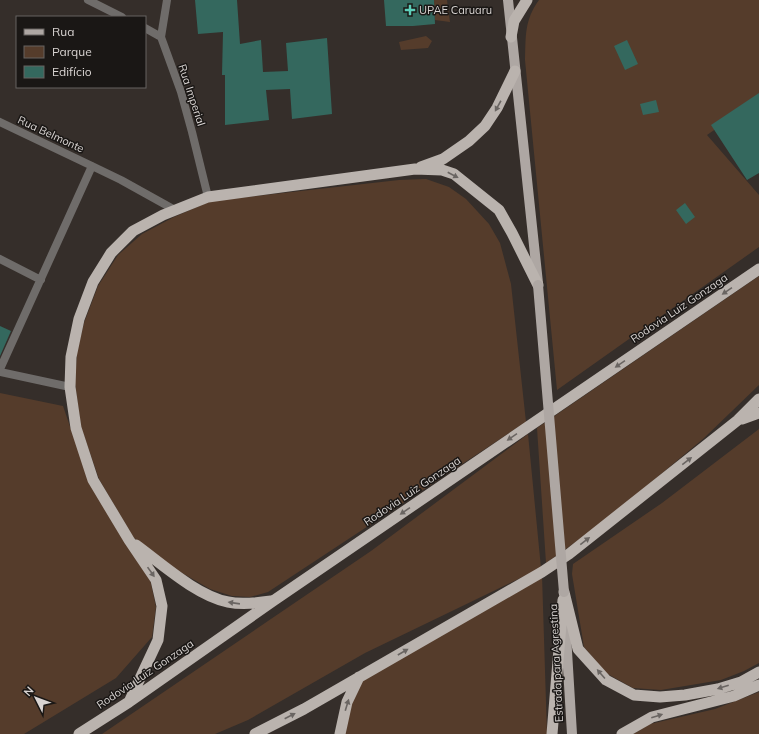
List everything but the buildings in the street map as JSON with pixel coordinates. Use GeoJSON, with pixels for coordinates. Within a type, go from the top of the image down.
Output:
{"type":"FeatureCollection","features":[{"type":"Feature","properties":{"kind":"highway"},"geometry":{"type":"LineString","coordinates":[[511,37],[514,21],[527,0]]}},
{"type":"Feature","properties":{"kind":"highway"},"geometry":{"type":"LineString","coordinates":[[415,169],[443,159],[469,141],[485,126],[497,108],[515,71]]}},
{"type":"Feature","properties":{"kind":"highway"},"geometry":{"type":"LineString","coordinates":[[129,702],[158,640],[162,606],[156,580],[129,540],[93,480],[76,428],[70,387],[71,357],[79,319],[93,282],[112,253],[133,231],[163,215],[208,197],[415,169],[442,170],[454,174],[499,210],[538,285]]}},
{"type":"Feature","properties":{"kind":"highway","name":"Rodovia Luiz Gonzaga"},"geometry":{"type":"LineString","coordinates":[[79,734],[129,702],[273,601],[759,269]]}},
{"type":"Feature","properties":{"kind":"highway"},"geometry":{"type":"LineString","coordinates":[[255,734],[304,709],[528,580],[569,554],[738,420],[759,399]]}},
{"type":"Feature","properties":{"kind":"highway"},"geometry":{"type":"LineString","coordinates":[[738,420],[759,413]]}},
{"type":"Feature","properties":{"kind":"highway"},"geometry":{"type":"LineString","coordinates":[[129,540],[190,585],[216,599],[241,604],[273,601]]}},
{"type":"Feature","properties":{"kind":"highway"},"geometry":{"type":"LineString","coordinates":[[564,592],[578,649],[606,680],[634,695],[660,697],[698,693],[741,682],[759,672]]}},
{"type":"Feature","properties":{"kind":"highway"},"geometry":{"type":"LineString","coordinates":[[552,734],[564,592]]}},
{"type":"Feature","properties":{"kind":"highway"},"geometry":{"type":"LineString","coordinates":[[340,734],[347,702],[359,677]]}},
{"type":"Feature","properties":{"kind":"highway"},"geometry":{"type":"LineString","coordinates":[[622,734],[652,717],[734,696],[759,685]]}},
{"type":"Feature","properties":{"kind":"main road","name":"Estrada para Agrestina"},"geometry":{"type":"LineString","coordinates":[[508,0],[538,285],[564,592],[572,734]]}},
{"type":"Feature","properties":{"kind":"street"},"geometry":{"type":"LineString","coordinates":[[88,0],[120,16]]}},
{"type":"Feature","properties":{"kind":"street","name":"Rua Imperial"},"geometry":{"type":"LineString","coordinates":[[167,0],[161,37],[187,112],[208,197]]}},
{"type":"Feature","properties":{"kind":"street"},"geometry":{"type":"LineString","coordinates":[[146,29],[161,37]]}},
{"type":"Feature","properties":{"kind":"street","name":"Rua Belmonte"},"geometry":{"type":"LineString","coordinates":[[0,122],[121,180],[175,210]]}},
{"type":"Feature","properties":{"kind":"street"},"geometry":{"type":"LineString","coordinates":[[0,369],[92,166]]}},
{"type":"Feature","properties":{"kind":"street"},"geometry":{"type":"LineString","coordinates":[[0,260],[41,280]]}},
{"type":"Feature","properties":{"kind":"street"},"geometry":{"type":"LineString","coordinates":[[0,372],[70,387]]}},
{"type":"Feature","properties":{"kind":"green space"},"geometry":{"type":"Polygon","coordinates":[[[434,0],[447,0],[450,22],[435,20],[434,0]]]}},
{"type":"Feature","properties":{"kind":"green space"},"geometry":{"type":"Polygon","coordinates":[[[539,0],[759,0],[759,99],[707,135],[759,195],[759,247],[557,390],[525,60],[528,22],[539,0]]]}},
{"type":"Feature","properties":{"kind":"green space"},"geometry":{"type":"Polygon","coordinates":[[[426,36],[432,41],[428,48],[401,50],[399,42],[426,36]]]}},
{"type":"Feature","properties":{"kind":"green space"},"geometry":{"type":"Polygon","coordinates":[[[426,179],[449,187],[466,199],[489,224],[500,243],[511,284],[526,422],[268,592],[250,597],[232,596],[210,589],[177,570],[146,549],[133,537],[99,479],[81,427],[75,383],[77,352],[84,323],[98,286],[118,255],[142,234],[174,217],[211,201],[399,180],[426,179]]]}},
{"type":"Feature","properties":{"kind":"green space"},"geometry":{"type":"Polygon","coordinates":[[[759,276],[759,385],[703,439],[601,524],[546,563],[537,428],[759,276]]]}},
{"type":"Feature","properties":{"kind":"green space"},"geometry":{"type":"Polygon","coordinates":[[[0,393],[63,406],[88,479],[150,579],[156,607],[152,637],[116,678],[24,734],[0,734],[0,393]]]}},
{"type":"Feature","properties":{"kind":"green space"},"geometry":{"type":"Polygon","coordinates":[[[759,429],[759,663],[721,680],[661,690],[633,688],[606,673],[584,647],[572,574],[573,564],[662,503],[759,429]]]}},
{"type":"Feature","properties":{"kind":"green space"},"geometry":{"type":"Polygon","coordinates":[[[528,434],[541,568],[365,653],[248,720],[215,734],[102,734],[371,551],[528,434]]]}},
{"type":"Feature","properties":{"kind":"green space"},"geometry":{"type":"Polygon","coordinates":[[[542,575],[547,734],[343,734],[349,702],[362,681],[542,575]]]}},
{"type":"Feature","properties":{"kind":"green space"},"geometry":{"type":"Polygon","coordinates":[[[759,692],[759,734],[633,734],[650,724],[715,709],[759,692]]]}},
{"type":"Feature","properties":{"kind":"place","name":"UPAE Caruaru"},"geometry":{"type":"Point","coordinates":[410,10]}}]}
